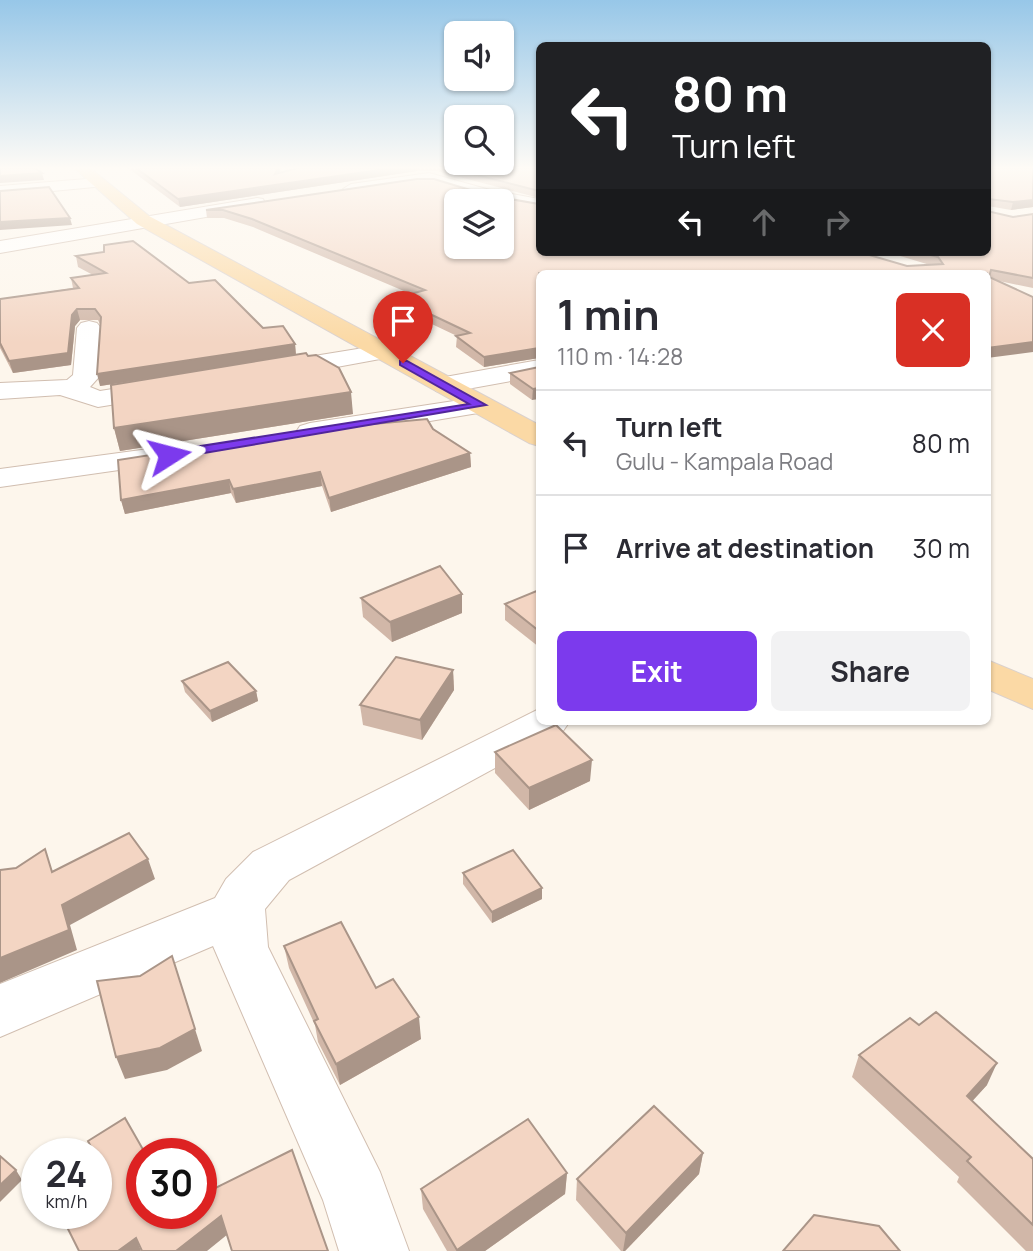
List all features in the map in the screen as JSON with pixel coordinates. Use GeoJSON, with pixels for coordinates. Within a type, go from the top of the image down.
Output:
{"type":"FeatureCollection","features":[{"type":"Feature","properties":{"kind":"main road"},"geometry":{"type":"LineString","coordinates":[[155,226],[536,436]]}},
{"type":"Feature","properties":{"kind":"main road"},"geometry":{"type":"LineString","coordinates":[[991,675],[1033,695]]}},
{"type":"Feature","properties":{"kind":"street"},"geometry":{"type":"LineString","coordinates":[[0,247],[109,226]]}},
{"type":"Feature","properties":{"kind":"street"},"geometry":{"type":"LineString","coordinates":[[73,389],[86,377],[89,328]]}},
{"type":"Feature","properties":{"kind":"street"},"geometry":{"type":"LineString","coordinates":[[247,375],[382,352]]}},
{"type":"Feature","properties":{"kind":"street"},"geometry":{"type":"LineString","coordinates":[[445,385],[536,369]]}},
{"type":"Feature","properties":{"kind":"street"},"geometry":{"type":"LineString","coordinates":[[0,391],[73,389],[98,399],[180,386]]}},
{"type":"Feature","properties":{"kind":"street"},"geometry":{"type":"LineString","coordinates":[[279,437],[480,405]]}},
{"type":"Feature","properties":{"kind":"street"},"geometry":{"type":"LineString","coordinates":[[0,478],[198,450]]}},
{"type":"Feature","properties":{"kind":"street"},"geometry":{"type":"LineString","coordinates":[[374,1251],[356,1196],[242,947],[235,913],[247,889],[271,866],[540,725]]}},
{"type":"Feature","properties":{"kind":"street"},"geometry":{"type":"LineString","coordinates":[[0,1011],[235,913]]}},
{"type":"Feature","properties":{"kind":"building"},"geometry":{"type":"Polygon","coordinates":[[[270,226],[444,226],[444,259],[514,259],[514,226],[536,226],[536,256],[873,256],[907,266],[943,264],[934,256],[991,256],[991,226],[1033,226],[1033,278],[991,270],[536,270],[536,348],[484,357],[456,336],[470,333],[396,298],[425,290],[270,226]]]}},
{"type":"Feature","properties":{"kind":"building"},"geometry":{"type":"Polygon","coordinates":[[[133,241],[189,283],[215,280],[263,328],[283,326],[295,344],[97,374],[101,317],[95,309],[77,309],[72,315],[68,353],[9,361],[0,343],[0,299],[79,288],[71,278],[106,273],[76,256],[104,252],[104,245],[133,241]]]}},
{"type":"Feature","properties":{"kind":"building"},"geometry":{"type":"Polygon","coordinates":[[[991,278],[1033,297],[1033,342],[991,347],[991,278]]]}},
{"type":"Feature","properties":{"kind":"building"},"geometry":{"type":"Polygon","coordinates":[[[306,353],[308,356],[316,355],[339,368],[351,392],[114,428],[111,385],[306,353]]]}},
{"type":"Feature","properties":{"kind":"building"},"geometry":{"type":"Polygon","coordinates":[[[536,368],[536,388],[533,389],[510,373],[536,368]]]}},
{"type":"Feature","properties":{"kind":"building"},"geometry":{"type":"Polygon","coordinates":[[[427,419],[433,429],[470,453],[329,498],[320,472],[233,489],[229,480],[121,500],[118,460],[361,422],[363,425],[427,419]]]}},
{"type":"Feature","properties":{"kind":"building"},"geometry":{"type":"Polygon","coordinates":[[[440,566],[462,594],[390,622],[361,598],[440,566]]]}},
{"type":"Feature","properties":{"kind":"building"},"geometry":{"type":"Polygon","coordinates":[[[536,591],[536,629],[505,604],[536,591]]]}},
{"type":"Feature","properties":{"kind":"building"},"geometry":{"type":"Polygon","coordinates":[[[396,657],[453,670],[420,720],[360,705],[396,657]]]}},
{"type":"Feature","properties":{"kind":"building"},"geometry":{"type":"Polygon","coordinates":[[[228,662],[256,691],[210,711],[182,681],[228,662]]]}},
{"type":"Feature","properties":{"kind":"building"},"geometry":{"type":"Polygon","coordinates":[[[556,725],[592,760],[529,788],[495,752],[556,725]]]}},
{"type":"Feature","properties":{"kind":"building"},"geometry":{"type":"Polygon","coordinates":[[[129,833],[148,859],[62,905],[69,930],[0,958],[0,870],[16,868],[45,849],[52,872],[129,833]]]}},
{"type":"Feature","properties":{"kind":"building"},"geometry":{"type":"Polygon","coordinates":[[[513,850],[542,888],[492,912],[463,873],[513,850]]]}},
{"type":"Feature","properties":{"kind":"building"},"geometry":{"type":"Polygon","coordinates":[[[341,922],[376,988],[393,979],[419,1017],[336,1064],[314,1021],[318,1019],[284,946],[341,922]]]}},
{"type":"Feature","properties":{"kind":"building"},"geometry":{"type":"Polygon","coordinates":[[[172,956],[195,1029],[160,1048],[116,1057],[97,981],[140,976],[172,956]]]}},
{"type":"Feature","properties":{"kind":"building"},"geometry":{"type":"Polygon","coordinates":[[[936,1012],[997,1063],[967,1096],[1033,1159],[1033,1225],[967,1161],[971,1157],[859,1055],[910,1018],[919,1025],[936,1012]]]}},
{"type":"Feature","properties":{"kind":"building"},"geometry":{"type":"Polygon","coordinates":[[[654,1106],[703,1153],[626,1233],[577,1179],[654,1106]]]}},
{"type":"Feature","properties":{"kind":"building"},"geometry":{"type":"Polygon","coordinates":[[[125,1118],[136,1138],[126,1138],[126,1229],[204,1229],[176,1251],[142,1251],[136,1238],[118,1251],[79,1251],[68,1229],[112,1229],[112,1138],[93,1138],[125,1118]]]}},
{"type":"Feature","properties":{"kind":"building"},"geometry":{"type":"Polygon","coordinates":[[[528,1119],[567,1173],[457,1250],[421,1189],[528,1119]]]}},
{"type":"Feature","properties":{"kind":"building"},"geometry":{"type":"Polygon","coordinates":[[[292,1150],[328,1251],[232,1251],[221,1216],[217,1219],[217,1187],[292,1150]]]}},
{"type":"Feature","properties":{"kind":"building"},"geometry":{"type":"Polygon","coordinates":[[[0,1156],[16,1170],[0,1185],[0,1156]]]}},
{"type":"Feature","properties":{"kind":"building"},"geometry":{"type":"Polygon","coordinates":[[[814,1215],[879,1226],[900,1251],[783,1251],[814,1215]]]}},
{"type":"Feature","properties":{"kind":"route"},"geometry":{"type":"LineString","coordinates":[[169,455],[480,405],[403,363]]}}]}
